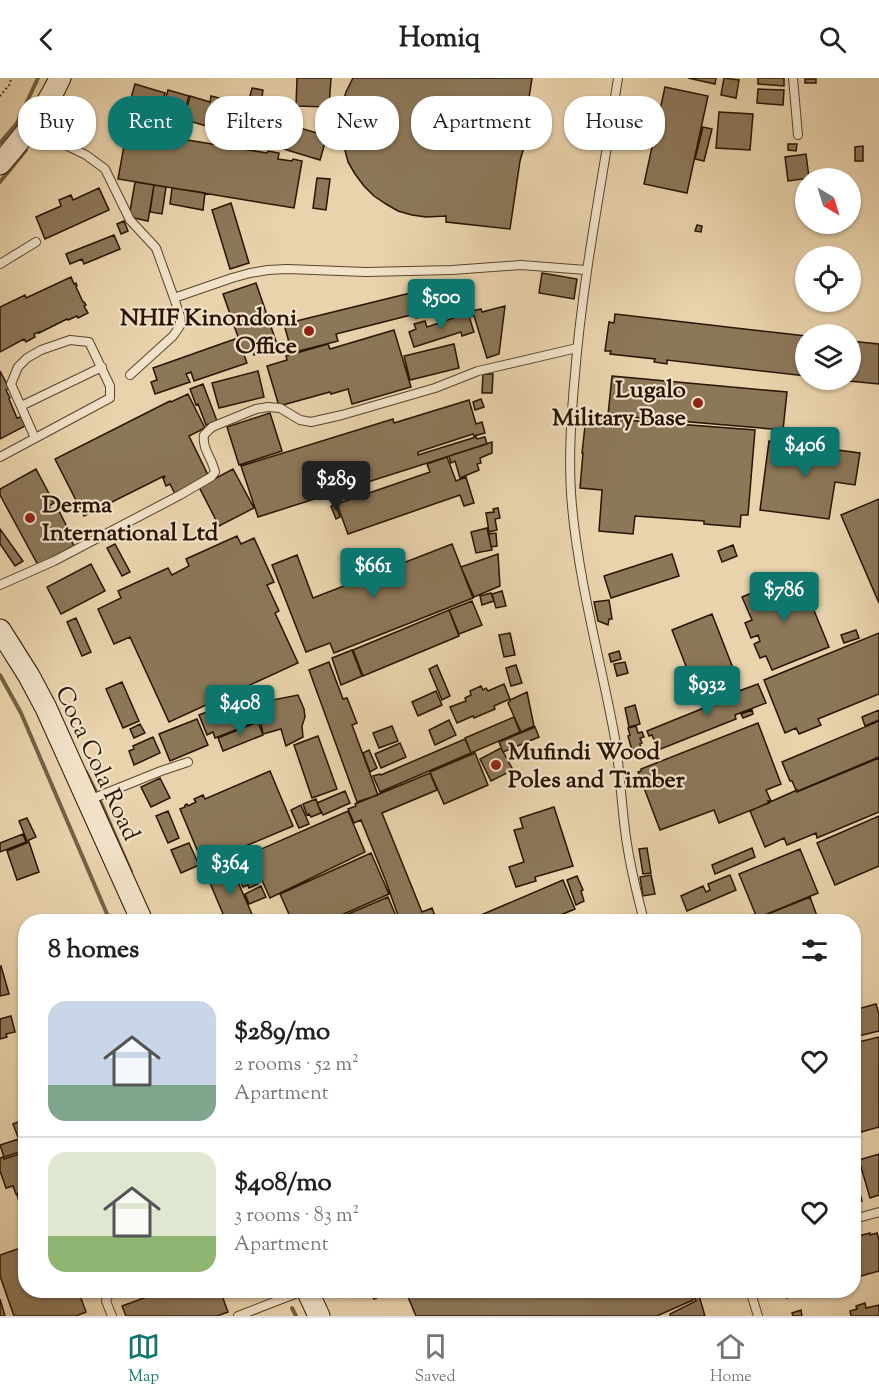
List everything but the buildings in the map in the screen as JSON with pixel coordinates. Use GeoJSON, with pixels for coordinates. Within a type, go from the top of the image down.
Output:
{"type":"FeatureCollection","features":[{"type":"Feature","properties":{"kind":"main road"},"geometry":{"type":"LineString","coordinates":[[50,96],[60,78]]}},
{"type":"Feature","properties":{"kind":"main road"},"geometry":{"type":"LineString","coordinates":[[0,164],[18,143]]}},
{"type":"Feature","properties":{"kind":"main road","name":"Coca Cola Road"},"geometry":{"type":"LineString","coordinates":[[0,630],[33,684],[139,914]]}},
{"type":"Feature","properties":{"kind":"main road"},"geometry":{"type":"LineString","coordinates":[[310,1298],[319,1316]]}},
{"type":"Feature","properties":{"kind":"lane"},"geometry":{"type":"LineString","coordinates":[[618,78],[586,270],[577,348],[570,453],[572,506],[580,565],[618,761],[628,850],[642,914]]}},
{"type":"Feature","properties":{"kind":"lane"},"geometry":{"type":"LineString","coordinates":[[794,78],[798,135]]}},
{"type":"Feature","properties":{"kind":"lane"},"geometry":{"type":"LineString","coordinates":[[75,150],[105,169],[130,220],[156,248],[180,316],[180,326],[173,336],[130,375]]}},
{"type":"Feature","properties":{"kind":"lane"},"geometry":{"type":"LineString","coordinates":[[0,264],[36,242]]}},
{"type":"Feature","properties":{"kind":"lane"},"geometry":{"type":"LineString","coordinates":[[174,298],[232,278],[268,270],[366,272],[452,270],[521,265],[586,270]]}},
{"type":"Feature","properties":{"kind":"lane"},"geometry":{"type":"LineString","coordinates":[[0,456],[35,438],[110,398],[110,386],[89,342],[70,340],[27,358],[18,367],[11,384],[35,438]]}},
{"type":"Feature","properties":{"kind":"lane"},"geometry":{"type":"LineString","coordinates":[[0,585],[64,556],[211,477],[215,472],[204,448],[204,435],[212,427],[227,420],[268,407],[280,408],[300,420],[311,422],[435,388],[478,372],[577,348]]}},
{"type":"Feature","properties":{"kind":"lane"},"geometry":{"type":"LineString","coordinates":[[21,406],[102,367]]}},
{"type":"Feature","properties":{"kind":"lane"},"geometry":{"type":"LineString","coordinates":[[88,800],[188,762]]}},
{"type":"Feature","properties":{"kind":"lane"},"geometry":{"type":"LineString","coordinates":[[861,1217],[879,1212]]}},
{"type":"Feature","properties":{"kind":"lane"},"geometry":{"type":"LineString","coordinates":[[107,1298],[106,1301],[112,1316]]}},
{"type":"Feature","properties":{"kind":"lane"},"geometry":{"type":"LineString","coordinates":[[238,1316],[285,1298]]}},
{"type":"Feature","properties":{"kind":"lane"},"geometry":{"type":"LineString","coordinates":[[752,1298],[758,1316]]}},
{"type":"Feature","properties":{"kind":"path"},"geometry":{"type":"LineString","coordinates":[[0,96],[10,84],[11,78]]}},
{"type":"Feature","properties":{"kind":"waterway"},"geometry":{"type":"LineString","coordinates":[[0,143],[17,123],[38,78]]}},
{"type":"Feature","properties":{"kind":"waterway"},"geometry":{"type":"LineString","coordinates":[[0,182],[26,150]]}},
{"type":"Feature","properties":{"kind":"waterway"},"geometry":{"type":"LineString","coordinates":[[0,675],[21,713],[107,914]]}},
{"type":"Feature","properties":{"kind":"waterway"},"geometry":{"type":"LineString","coordinates":[[86,772],[131,872]]}},
{"type":"Feature","properties":{"kind":"waterway"},"geometry":{"type":"LineString","coordinates":[[292,1308],[296,1316]]}},
{"type":"Feature","properties":{"kind":"place","name":"NHIF Kinondoni Office"},"geometry":{"type":"Point","coordinates":[309,331]}},
{"type":"Feature","properties":{"kind":"place","name":"Lugalo Military Base"},"geometry":{"type":"Point","coordinates":[698,403]}},
{"type":"Feature","properties":{"kind":"place","name":"Derma International Ltd"},"geometry":{"type":"Point","coordinates":[30,518]}},
{"type":"Feature","properties":{"kind":"place","name":"Mufindi Wood Poles and Timber"},"geometry":{"type":"Point","coordinates":[496,765]}}]}
